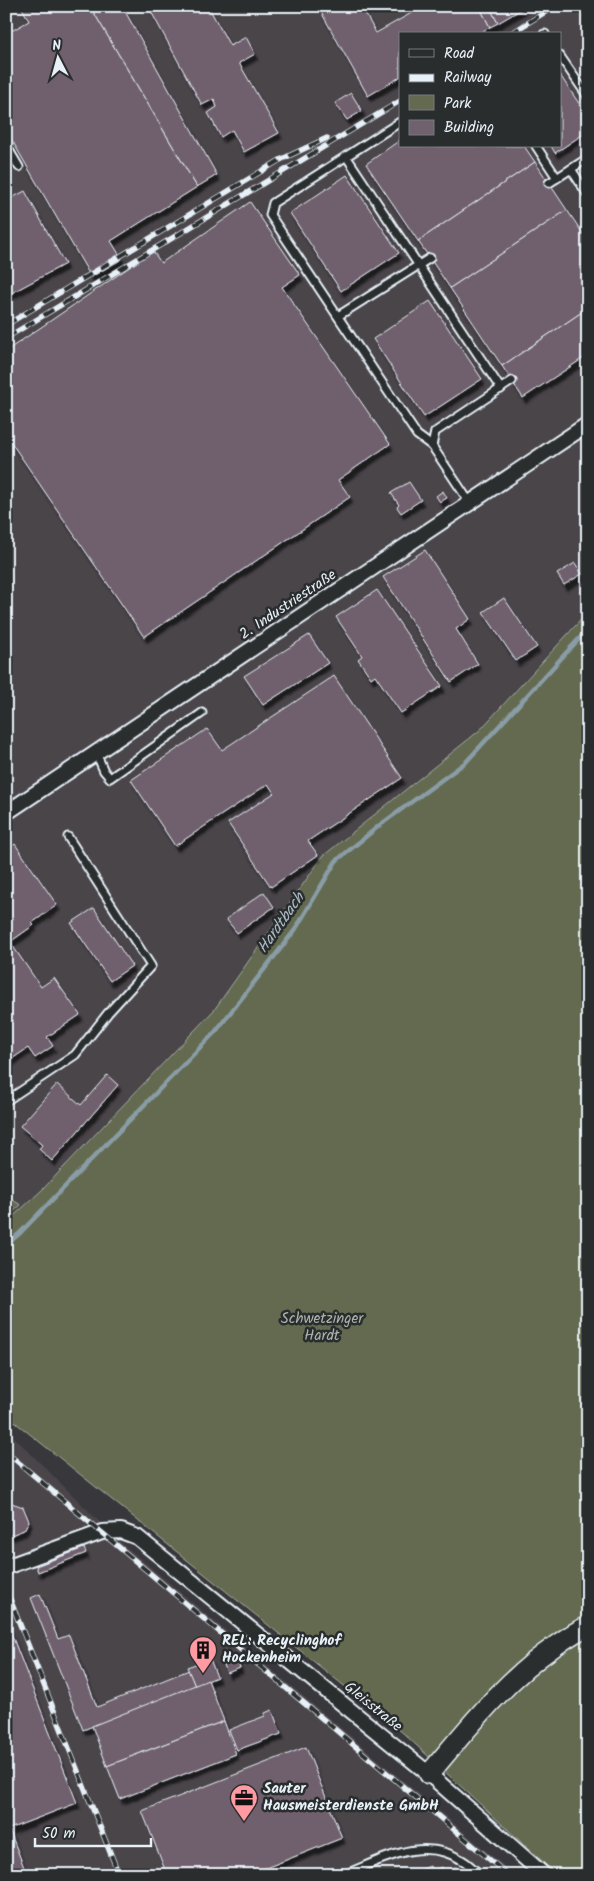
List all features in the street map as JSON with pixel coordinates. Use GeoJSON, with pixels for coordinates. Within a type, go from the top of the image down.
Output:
{"type":"FeatureCollection","features":[{"type":"Feature","properties":{"kind":"main road"},"geometry":{"type":"LineString","coordinates":[[429,1774],[507,1684],[532,1662],[578,1630],[588,1626]]}},
{"type":"Feature","properties":{"kind":"street","name":"2. Industriestraße"},"geometry":{"type":"LineString","coordinates":[[6,813],[588,424]]}},
{"type":"Feature","properties":{"kind":"street","name":"Gleisstraße"},"geometry":{"type":"LineString","coordinates":[[6,1567],[102,1532],[113,1531],[130,1534],[145,1542],[429,1774],[544,1875]]}},
{"type":"Feature","properties":{"kind":"lane"},"geometry":{"type":"LineString","coordinates":[[562,59],[588,96]]}},
{"type":"Feature","properties":{"kind":"lane"},"geometry":{"type":"LineString","coordinates":[[399,123],[273,203],[270,215],[417,435],[432,446],[470,503]]}},
{"type":"Feature","properties":{"kind":"lane"},"geometry":{"type":"LineString","coordinates":[[6,145],[19,167]]}},
{"type":"Feature","properties":{"kind":"lane"},"geometry":{"type":"LineString","coordinates":[[537,148],[557,178]]}},
{"type":"Feature","properties":{"kind":"lane"},"geometry":{"type":"LineString","coordinates":[[346,156],[501,389]]}},
{"type":"Feature","properties":{"kind":"lane"},"geometry":{"type":"LineString","coordinates":[[549,183],[588,158]]}},
{"type":"Feature","properties":{"kind":"lane"},"geometry":{"type":"LineString","coordinates":[[571,169],[588,195]]}},
{"type":"Feature","properties":{"kind":"lane"},"geometry":{"type":"LineString","coordinates":[[338,316],[430,258]]}},
{"type":"Feature","properties":{"kind":"lane"},"geometry":{"type":"LineString","coordinates":[[432,446],[435,432],[512,381]]}},
{"type":"Feature","properties":{"kind":"lane"},"geometry":{"type":"LineString","coordinates":[[96,753],[104,771],[110,778],[202,713]]}},
{"type":"Feature","properties":{"kind":"lane"},"geometry":{"type":"LineString","coordinates":[[6,1101],[76,1055],[108,1013],[151,966],[68,837]]}},
{"type":"Feature","properties":{"kind":"lane"},"geometry":{"type":"LineString","coordinates":[[344,1875],[406,1851],[419,1848],[443,1851],[462,1860],[480,1875]]}},
{"type":"Feature","properties":{"kind":"shaded area"},"geometry":{"type":"Polygon","coordinates":[[[6,6],[588,6],[588,612],[480,730],[323,856],[214,1010],[43,1189],[6,1223],[6,6]]]}},
{"type":"Feature","properties":{"kind":"shaded area"},"geometry":{"type":"Polygon","coordinates":[[[6,1429],[116,1538],[515,1875],[6,1875],[6,1577],[11,1575],[6,1561],[6,1429]]]}},
{"type":"Feature","properties":{"kind":"green space","name":"Schwetzinger Hardt"},"geometry":{"type":"Polygon","coordinates":[[[588,612],[588,1875],[557,1875],[403,1733],[6,1415],[6,1223],[43,1189],[214,1010],[323,856],[480,730],[588,612]]]}},
{"type":"Feature","properties":{"kind":"green space"},"geometry":{"type":"Polygon","coordinates":[[[6,1196],[21,1205],[6,1218],[6,1196]]]}},
{"type":"Feature","properties":{"kind":"building"},"geometry":{"type":"Polygon","coordinates":[[[21,6],[90,6],[197,187],[111,241],[122,259],[91,277],[6,130],[6,34],[29,21],[21,6]]]}},
{"type":"Feature","properties":{"kind":"building"},"geometry":{"type":"Polygon","coordinates":[[[90,6],[122,6],[217,175],[197,187],[90,6]]]}},
{"type":"Feature","properties":{"kind":"building"},"geometry":{"type":"Polygon","coordinates":[[[148,6],[208,6],[230,46],[246,37],[255,54],[239,63],[279,133],[244,152],[232,130],[221,137],[208,113],[217,107],[214,99],[202,105],[148,6]]]}},
{"type":"Feature","properties":{"kind":"building"},"geometry":{"type":"Polygon","coordinates":[[[332,6],[361,6],[376,33],[424,6],[479,6],[490,27],[481,32],[399,32],[399,78],[368,96],[321,12],[332,6]]]}},
{"type":"Feature","properties":{"kind":"building"},"geometry":{"type":"Polygon","coordinates":[[[479,6],[489,6],[498,23],[490,27],[479,6]]]}},
{"type":"Feature","properties":{"kind":"building"},"geometry":{"type":"Polygon","coordinates":[[[489,6],[527,6],[498,23],[489,6]]]}},
{"type":"Feature","properties":{"kind":"building"},"geometry":{"type":"Polygon","coordinates":[[[562,78],[588,117],[588,131],[555,153],[552,148],[562,148],[562,78]]]}},
{"type":"Feature","properties":{"kind":"building"},"geometry":{"type":"Polygon","coordinates":[[[351,93],[362,111],[347,120],[335,103],[351,93]]]}},
{"type":"Feature","properties":{"kind":"building"},"geometry":{"type":"Polygon","coordinates":[[[399,141],[399,148],[525,148],[535,162],[418,241],[366,164],[399,141]]]}},
{"type":"Feature","properties":{"kind":"building"},"geometry":{"type":"Polygon","coordinates":[[[535,162],[567,210],[450,288],[418,241],[535,162]]]}},
{"type":"Feature","properties":{"kind":"building"},"geometry":{"type":"Polygon","coordinates":[[[347,175],[399,253],[341,291],[290,213],[347,175]]]}},
{"type":"Feature","properties":{"kind":"building"},"geometry":{"type":"Polygon","coordinates":[[[25,191],[65,264],[6,296],[6,201],[25,191]]]}},
{"type":"Feature","properties":{"kind":"building"},"geometry":{"type":"Polygon","coordinates":[[[250,202],[300,275],[282,287],[390,444],[338,480],[350,497],[144,637],[6,435],[6,351],[153,251],[161,263],[250,202]]]}},
{"type":"Feature","properties":{"kind":"building"},"geometry":{"type":"Polygon","coordinates":[[[567,210],[588,241],[588,308],[502,366],[450,288],[567,210]]]}},
{"type":"Feature","properties":{"kind":"building"},"geometry":{"type":"Polygon","coordinates":[[[430,301],[482,379],[424,417],[373,339],[430,301]]]}},
{"type":"Feature","properties":{"kind":"building"},"geometry":{"type":"Polygon","coordinates":[[[588,308],[588,355],[523,398],[502,366],[588,308]]]}},
{"type":"Feature","properties":{"kind":"building"},"geometry":{"type":"Polygon","coordinates":[[[409,482],[421,500],[401,513],[397,507],[399,505],[391,493],[409,482]]]}},
{"type":"Feature","properties":{"kind":"building"},"geometry":{"type":"Polygon","coordinates":[[[443,491],[447,498],[440,502],[436,496],[443,491]]]}},
{"type":"Feature","properties":{"kind":"building"},"geometry":{"type":"Polygon","coordinates":[[[425,550],[470,619],[456,629],[478,664],[451,682],[383,577],[425,550]]]}},
{"type":"Feature","properties":{"kind":"building"},"geometry":{"type":"Polygon","coordinates":[[[575,563],[582,574],[564,585],[557,574],[575,563]]]}},
{"type":"Feature","properties":{"kind":"building"},"geometry":{"type":"Polygon","coordinates":[[[377,590],[442,686],[401,713],[375,675],[371,678],[358,659],[362,656],[336,617],[377,590]]]}},
{"type":"Feature","properties":{"kind":"building"},"geometry":{"type":"Polygon","coordinates":[[[504,598],[537,647],[516,661],[483,612],[504,598]]]}},
{"type":"Feature","properties":{"kind":"building"},"geometry":{"type":"Polygon","coordinates":[[[309,635],[328,663],[263,705],[244,676],[309,635]]]}},
{"type":"Feature","properties":{"kind":"building"},"geometry":{"type":"Polygon","coordinates":[[[334,676],[402,778],[308,841],[318,855],[271,887],[228,823],[274,793],[268,784],[175,846],[131,780],[207,729],[222,750],[334,676]]]}},
{"type":"Feature","properties":{"kind":"building"},"geometry":{"type":"Polygon","coordinates":[[[15,844],[57,905],[10,942],[41,987],[54,978],[80,1015],[47,1037],[53,1046],[35,1058],[28,1048],[6,1063],[6,850],[15,844]]]}},
{"type":"Feature","properties":{"kind":"building"},"geometry":{"type":"Polygon","coordinates":[[[264,892],[274,907],[237,933],[226,919],[264,892]]]}},
{"type":"Feature","properties":{"kind":"building"},"geometry":{"type":"Polygon","coordinates":[[[94,908],[132,966],[110,981],[71,923],[94,908]]]}},
{"type":"Feature","properties":{"kind":"building"},"geometry":{"type":"Polygon","coordinates":[[[107,1075],[118,1085],[52,1161],[39,1149],[42,1145],[20,1126],[57,1084],[81,1105],[107,1075]]]}},
{"type":"Feature","properties":{"kind":"building"},"geometry":{"type":"Polygon","coordinates":[[[6,1501],[23,1507],[29,1521],[24,1530],[11,1535],[6,1533],[6,1501]]]}},
{"type":"Feature","properties":{"kind":"building"},"geometry":{"type":"Polygon","coordinates":[[[84,1548],[86,1553],[38,1572],[36,1566],[84,1548]]]}},
{"type":"Feature","properties":{"kind":"building"},"geometry":{"type":"Polygon","coordinates":[[[40,1594],[58,1639],[69,1635],[97,1707],[189,1670],[195,1686],[83,1730],[31,1598],[40,1594]]]}},
{"type":"Feature","properties":{"kind":"building"},"geometry":{"type":"Polygon","coordinates":[[[6,1620],[77,1803],[9,1829],[27,1875],[6,1875],[6,1620]]]}},
{"type":"Feature","properties":{"kind":"building"},"geometry":{"type":"Polygon","coordinates":[[[236,1657],[240,1668],[227,1673],[223,1662],[236,1657]]]}},
{"type":"Feature","properties":{"kind":"building","name":"REL: Recyclinghof Hockenheim"},"geometry":{"type":"Polygon","coordinates":[[[210,1659],[217,1677],[195,1686],[187,1667],[210,1659]]]}},
{"type":"Feature","properties":{"kind":"building"},"geometry":{"type":"Polygon","coordinates":[[[208,1680],[224,1721],[107,1766],[92,1726],[208,1680]]]}},
{"type":"Feature","properties":{"kind":"building"},"geometry":{"type":"Polygon","coordinates":[[[272,1710],[281,1734],[237,1750],[229,1730],[265,1716],[265,1713],[272,1710]]]}},
{"type":"Feature","properties":{"kind":"building"},"geometry":{"type":"Polygon","coordinates":[[[224,1721],[236,1754],[120,1799],[107,1766],[224,1721]]]}},
{"type":"Feature","properties":{"kind":"building"},"geometry":{"type":"Polygon","coordinates":[[[306,1747],[342,1838],[248,1875],[167,1875],[142,1811],[306,1747]]]}},
{"type":"Feature","properties":{"kind":"building"},"geometry":{"type":"Polygon","coordinates":[[[430,1866],[433,1875],[408,1875],[430,1866]]]}},
{"type":"Feature","properties":{"kind":"building"},"geometry":{"type":"Polygon","coordinates":[[[442,1867],[444,1871],[456,1867],[459,1875],[433,1875],[432,1871],[442,1867]]]}},
{"type":"Feature","properties":{"kind":"waterway","name":"Hardtbach"},"geometry":{"type":"LineString","coordinates":[[6,1245],[20,1233],[216,1031],[295,930],[336,861],[380,825],[466,762],[588,629]]}},
{"type":"Feature","properties":{"kind":"railway"},"geometry":{"type":"LineString","coordinates":[[513,32],[555,6]]}},
{"type":"Feature","properties":{"kind":"railway"},"geometry":{"type":"LineString","coordinates":[[6,338],[399,102]]}},
{"type":"Feature","properties":{"kind":"railway"},"geometry":{"type":"LineString","coordinates":[[6,325],[280,160],[327,138]]}},
{"type":"Feature","properties":{"kind":"railway"},"geometry":{"type":"LineString","coordinates":[[6,1452],[508,1875]]}},
{"type":"Feature","properties":{"kind":"railway"},"geometry":{"type":"LineString","coordinates":[[6,1589],[119,1875]]}},
{"type":"Feature","properties":{"kind":"place","name":"REL: Recyclinghof Hockenheim"},"geometry":{"type":"Point","coordinates":[203,1674]}},
{"type":"Feature","properties":{"kind":"place","name":"Sauter Hausmeisterdienste GmbH"},"geometry":{"type":"Point","coordinates":[244,1822]}}]}
